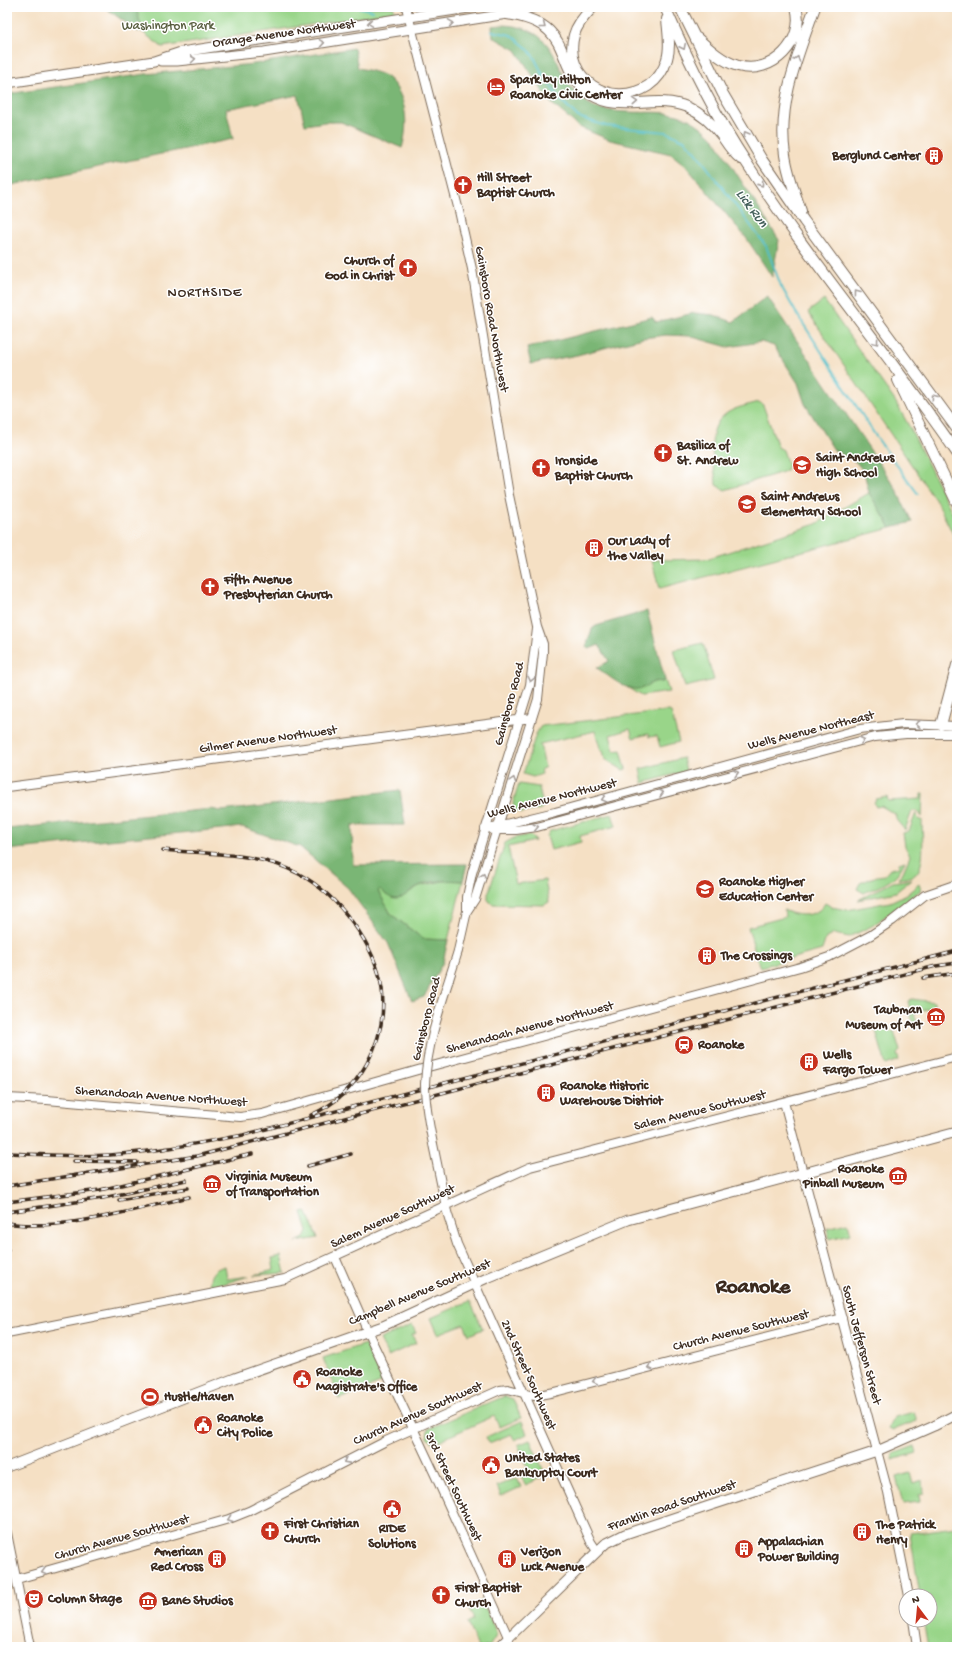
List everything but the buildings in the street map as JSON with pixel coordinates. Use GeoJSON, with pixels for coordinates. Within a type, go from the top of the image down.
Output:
{"type":"FeatureCollection","features":[{"type":"Feature","properties":{"kind":"highway"},"geometry":{"type":"LineString","coordinates":[[593,7],[584,17],[574,35],[574,60],[581,75],[592,86],[606,93],[620,95],[643,89],[656,79],[665,66],[668,51],[665,9]]}},
{"type":"Feature","properties":{"kind":"highway"},"geometry":{"type":"LineString","coordinates":[[680,7],[742,128],[770,172],[804,221],[957,429]]}},
{"type":"Feature","properties":{"kind":"highway"},"geometry":{"type":"LineString","coordinates":[[694,36],[713,52],[730,63],[746,68],[762,66],[782,55],[792,42],[798,26],[796,7]]}},
{"type":"Feature","properties":{"kind":"highway"},"geometry":{"type":"LineString","coordinates":[[804,221],[787,162],[783,126],[786,96],[815,7]]}},
{"type":"Feature","properties":{"kind":"highway"},"geometry":{"type":"LineString","coordinates":[[665,9],[703,86],[745,162],[957,453]]}},
{"type":"Feature","properties":{"kind":"highway"},"geometry":{"type":"LineString","coordinates":[[507,14],[529,18],[550,32],[558,41],[577,81],[591,94],[612,102],[664,102],[686,107],[703,117],[721,135],[731,151],[745,162]]}},
{"type":"Feature","properties":{"kind":"highway"},"geometry":{"type":"LineString","coordinates":[[890,362],[957,503]]}},
{"type":"Feature","properties":{"kind":"highway"},"geometry":{"type":"LineString","coordinates":[[940,725],[957,665]]}},
{"type":"Feature","properties":{"kind":"main road","name":"Orange Avenue Northwest"},"geometry":{"type":"LineString","coordinates":[[154,61],[181,52],[475,7]]}},
{"type":"Feature","properties":{"kind":"main road","name":"Orange Avenue Northwest"},"geometry":{"type":"LineString","coordinates":[[7,83],[154,61],[177,61],[238,56],[507,14],[535,7]]}},
{"type":"Feature","properties":{"kind":"main road","name":"Campbell Avenue Southwest"},"geometry":{"type":"LineString","coordinates":[[7,1467],[241,1375],[368,1331],[475,1284],[628,1220],[957,1132]]}},
{"type":"Feature","properties":{"kind":"main road","name":"Franklin Road Southwest"},"geometry":{"type":"LineString","coordinates":[[499,1647],[508,1643],[596,1550],[605,1544],[625,1534],[877,1451],[934,1426],[957,1414]]}},
{"type":"Feature","properties":{"kind":"street","name":"Gainsboro Road Northwest"},"geometry":{"type":"LineString","coordinates":[[406,7],[459,211],[472,269],[509,495],[538,627]]}},
{"type":"Feature","properties":{"kind":"street","name":"Gainsboro Road"},"geometry":{"type":"LineString","coordinates":[[446,1206],[426,1102],[426,1070],[468,911],[475,899],[532,718],[540,687],[543,662],[543,644],[538,627]]}},
{"type":"Feature","properties":{"kind":"street","name":"Gainsboro Road"},"geometry":{"type":"LineString","coordinates":[[468,911],[467,897],[469,885],[533,672],[538,627]]}},
{"type":"Feature","properties":{"kind":"street","name":"Gilmer Avenue Northwest"},"geometry":{"type":"LineString","coordinates":[[7,787],[532,718]]}},
{"type":"Feature","properties":{"kind":"street","name":"Wells Avenue Northeast"},"geometry":{"type":"LineString","coordinates":[[696,773],[860,729],[896,724],[957,726]]}},
{"type":"Feature","properties":{"kind":"street"},"geometry":{"type":"LineString","coordinates":[[933,734],[940,725]]}},
{"type":"Feature","properties":{"kind":"street","name":"Wells Avenue Northeast"},"geometry":{"type":"LineString","coordinates":[[699,783],[875,737],[906,734],[957,734]]}},
{"type":"Feature","properties":{"kind":"street","name":"Wells Avenue Northwest"},"geometry":{"type":"LineString","coordinates":[[485,829],[498,827],[696,773]]}},
{"type":"Feature","properties":{"kind":"street","name":"Wells Avenue Northwest"},"geometry":{"type":"LineString","coordinates":[[498,827],[516,830],[537,827],[699,783]]}},
{"type":"Feature","properties":{"kind":"street","name":"Shenandoah Avenue Northwest"},"geometry":{"type":"LineString","coordinates":[[7,1098],[47,1100],[222,1116],[250,1116],[800,967],[829,957],[882,928],[925,895],[957,884]]}},
{"type":"Feature","properties":{"kind":"street","name":"Salem Avenue Southwest"},"geometry":{"type":"LineString","coordinates":[[7,1334],[286,1279],[530,1168],[957,1057]]}},
{"type":"Feature","properties":{"kind":"street","name":"South Jefferson Street"},"geometry":{"type":"LineString","coordinates":[[784,1102],[894,1513],[908,1588]]}},
{"type":"Feature","properties":{"kind":"street","name":"2nd Street Southwest"},"geometry":{"type":"LineString","coordinates":[[446,1206],[453,1233],[475,1284],[523,1393],[596,1550]]}},
{"type":"Feature","properties":{"kind":"street","name":"3rd Street Southwest"},"geometry":{"type":"LineString","coordinates":[[335,1257],[413,1428],[508,1643]]}},
{"type":"Feature","properties":{"kind":"street","name":"Church Avenue Southwest"},"geometry":{"type":"LineString","coordinates":[[17,1579],[249,1512],[357,1455],[413,1428],[500,1390],[508,1389],[534,1396],[555,1392],[842,1318]]}},
{"type":"Feature","properties":{"kind":"street"},"geometry":{"type":"LineString","coordinates":[[7,1533],[30,1647]]}},
{"type":"Feature","properties":{"kind":"street"},"geometry":{"type":"LineString","coordinates":[[914,1628],[917,1647]]}},
{"type":"Feature","properties":{"kind":"green space"},"geometry":{"type":"Polygon","coordinates":[[[104,7],[136,7],[141,26],[139,32],[104,7]]]}},
{"type":"Feature","properties":{"kind":"green space","name":"Washington Park"},"geometry":{"type":"Polygon","coordinates":[[[110,7],[393,7],[396,12],[162,47],[110,7]]]}},
{"type":"Feature","properties":{"kind":"green space"},"geometry":{"type":"Polygon","coordinates":[[[503,25],[523,28],[538,36],[548,46],[569,83],[578,95],[593,106],[614,111],[656,112],[679,115],[691,120],[715,140],[779,240],[772,277],[747,239],[685,165],[671,154],[610,140],[579,127],[550,102],[516,50],[493,37],[492,26],[503,25]]]}},
{"type":"Feature","properties":{"kind":"green space"},"geometry":{"type":"Polygon","coordinates":[[[354,48],[358,68],[385,76],[394,85],[399,93],[403,102],[406,120],[402,148],[341,122],[325,122],[305,125],[298,95],[226,109],[233,139],[7,186],[7,94],[146,74],[254,64],[354,48]]]}},
{"type":"Feature","properties":{"kind":"green space"},"geometry":{"type":"Polygon","coordinates":[[[767,296],[895,487],[912,522],[891,528],[869,493],[864,472],[856,462],[834,450],[805,404],[798,383],[774,346],[761,342],[728,347],[689,336],[666,335],[643,338],[577,355],[531,364],[527,348],[652,317],[656,322],[694,313],[714,315],[733,322],[767,296]]]}},
{"type":"Feature","properties":{"kind":"green space"},"geometry":{"type":"Polygon","coordinates":[[[824,300],[895,401],[909,426],[957,522],[957,542],[938,504],[808,312],[824,300]]]}},
{"type":"Feature","properties":{"kind":"green space"},"geometry":{"type":"Polygon","coordinates":[[[759,402],[763,405],[778,447],[783,450],[788,465],[786,471],[725,490],[716,485],[712,446],[715,428],[727,413],[759,402]]]}},
{"type":"Feature","properties":{"kind":"green space"},"geometry":{"type":"Polygon","coordinates":[[[869,493],[891,528],[659,589],[652,560],[706,559],[816,524],[869,493]]]}},
{"type":"Feature","properties":{"kind":"green space"},"geometry":{"type":"Polygon","coordinates":[[[647,611],[665,680],[663,682],[654,682],[643,688],[631,688],[618,683],[597,668],[609,661],[599,645],[589,649],[586,647],[592,629],[596,626],[647,611]]]}},
{"type":"Feature","properties":{"kind":"green space"},"geometry":{"type":"Polygon","coordinates":[[[703,643],[714,680],[685,687],[674,650],[703,643]]]}},
{"type":"Feature","properties":{"kind":"green space"},"geometry":{"type":"Polygon","coordinates":[[[657,680],[661,682],[665,680],[669,692],[641,696],[625,686],[640,689],[657,680]]]}},
{"type":"Feature","properties":{"kind":"green space"},"geometry":{"type":"Polygon","coordinates":[[[669,711],[671,712],[679,742],[660,747],[657,736],[649,737],[648,734],[633,738],[630,729],[610,735],[614,751],[621,750],[626,769],[623,770],[605,759],[595,731],[540,744],[545,768],[541,769],[542,774],[533,777],[523,774],[536,734],[541,726],[669,711]]]}},
{"type":"Feature","properties":{"kind":"green space"},"geometry":{"type":"Polygon","coordinates":[[[683,758],[686,771],[643,783],[640,769],[683,758]]]}},
{"type":"Feature","properties":{"kind":"green space"},"geometry":{"type":"Polygon","coordinates":[[[519,784],[539,787],[543,805],[541,809],[522,813],[515,811],[513,803],[519,784]]]}},
{"type":"Feature","properties":{"kind":"green space"},"geometry":{"type":"Polygon","coordinates":[[[400,790],[405,825],[352,825],[353,865],[467,864],[463,881],[428,883],[414,888],[399,899],[389,897],[380,889],[378,891],[391,914],[423,939],[448,940],[443,962],[424,997],[412,1001],[388,943],[348,888],[300,847],[242,827],[7,850],[7,829],[211,809],[221,811],[400,790]]]}},
{"type":"Feature","properties":{"kind":"green space"},"geometry":{"type":"Polygon","coordinates":[[[921,794],[923,794],[922,817],[918,811],[912,811],[905,830],[897,821],[895,814],[881,806],[876,807],[874,803],[876,799],[887,797],[888,801],[921,799],[921,794]]]}},
{"type":"Feature","properties":{"kind":"green space"},"geometry":{"type":"Polygon","coordinates":[[[916,813],[918,819],[922,820],[923,848],[921,863],[916,874],[908,878],[898,879],[910,856],[905,846],[903,833],[909,831],[916,813]]]}},
{"type":"Feature","properties":{"kind":"green space"},"geometry":{"type":"Polygon","coordinates":[[[612,814],[616,826],[580,836],[581,842],[551,850],[547,836],[550,831],[612,814]]]}},
{"type":"Feature","properties":{"kind":"green space"},"geometry":{"type":"Polygon","coordinates":[[[529,835],[533,837],[535,841],[508,847],[516,884],[545,880],[549,902],[544,905],[492,904],[488,900],[488,894],[505,843],[514,838],[529,835]]]}},
{"type":"Feature","properties":{"kind":"green space"},"geometry":{"type":"Polygon","coordinates":[[[905,861],[897,874],[883,885],[864,893],[857,889],[860,883],[877,876],[885,875],[890,869],[899,867],[899,863],[905,861]]]}},
{"type":"Feature","properties":{"kind":"green space"},"geometry":{"type":"Polygon","coordinates":[[[912,879],[896,892],[858,900],[893,882],[912,879]]]}},
{"type":"Feature","properties":{"kind":"green space"},"geometry":{"type":"Polygon","coordinates":[[[448,880],[463,881],[448,940],[423,939],[391,914],[378,891],[380,889],[386,895],[402,897],[419,886],[448,880]]]}},
{"type":"Feature","properties":{"kind":"green space"},"geometry":{"type":"Polygon","coordinates":[[[919,884],[921,890],[872,926],[849,937],[834,934],[826,938],[822,950],[761,967],[759,965],[748,927],[785,917],[784,910],[795,914],[806,915],[817,911],[825,903],[832,907],[847,910],[890,902],[907,894],[919,884]]]}},
{"type":"Feature","properties":{"kind":"green space"},"geometry":{"type":"Polygon","coordinates":[[[912,999],[934,1002],[934,1007],[914,1013],[917,1023],[913,1024],[908,1001],[912,999]]]}},
{"type":"Feature","properties":{"kind":"green space"},"geometry":{"type":"Polygon","coordinates":[[[887,1027],[890,1032],[894,1031],[900,1051],[897,1054],[899,1060],[886,1065],[876,1031],[887,1027]]]}},
{"type":"Feature","properties":{"kind":"green space"},"geometry":{"type":"Polygon","coordinates":[[[306,1211],[318,1238],[296,1242],[304,1238],[308,1231],[302,1212],[306,1211]]]}},
{"type":"Feature","properties":{"kind":"green space"},"geometry":{"type":"Polygon","coordinates":[[[848,1223],[851,1234],[829,1239],[827,1228],[848,1223]]]}},
{"type":"Feature","properties":{"kind":"green space"},"geometry":{"type":"Polygon","coordinates":[[[281,1256],[285,1273],[254,1275],[274,1270],[272,1258],[281,1256]]]}},
{"type":"Feature","properties":{"kind":"green space"},"geometry":{"type":"Polygon","coordinates":[[[225,1266],[227,1279],[249,1276],[210,1288],[210,1280],[214,1271],[225,1266]]]}},
{"type":"Feature","properties":{"kind":"green space"},"geometry":{"type":"Polygon","coordinates":[[[470,1301],[483,1329],[469,1335],[464,1324],[438,1334],[431,1318],[470,1301]]]}},
{"type":"Feature","properties":{"kind":"green space"},"geometry":{"type":"Polygon","coordinates":[[[412,1325],[416,1333],[412,1335],[416,1343],[388,1356],[380,1339],[412,1325]]]}},
{"type":"Feature","properties":{"kind":"green space"},"geometry":{"type":"Polygon","coordinates":[[[365,1344],[383,1382],[339,1399],[323,1358],[365,1344]]]}},
{"type":"Feature","properties":{"kind":"green space"},"geometry":{"type":"Polygon","coordinates":[[[505,1396],[513,1399],[521,1418],[500,1427],[494,1416],[434,1443],[427,1438],[428,1429],[505,1396]]]}},
{"type":"Feature","properties":{"kind":"green space"},"geometry":{"type":"Polygon","coordinates":[[[914,1412],[917,1421],[893,1430],[889,1428],[895,1417],[914,1412]]]}},
{"type":"Feature","properties":{"kind":"green space"},"geometry":{"type":"Polygon","coordinates":[[[522,1421],[527,1434],[515,1440],[511,1434],[489,1443],[486,1437],[522,1421]]]}},
{"type":"Feature","properties":{"kind":"green space"},"geometry":{"type":"Polygon","coordinates":[[[530,1440],[546,1476],[525,1485],[521,1476],[530,1472],[518,1445],[530,1440]]]}},
{"type":"Feature","properties":{"kind":"green space"},"geometry":{"type":"Polygon","coordinates":[[[915,1446],[917,1453],[892,1460],[893,1454],[915,1446]]]}},
{"type":"Feature","properties":{"kind":"green space"},"geometry":{"type":"Polygon","coordinates":[[[910,1473],[913,1484],[923,1481],[924,1493],[919,1494],[920,1502],[903,1504],[896,1477],[910,1473]]]}},
{"type":"Feature","properties":{"kind":"green space"},"geometry":{"type":"Polygon","coordinates":[[[517,1478],[521,1487],[501,1496],[497,1486],[517,1478]]]}},
{"type":"Feature","properties":{"kind":"green space"},"geometry":{"type":"Polygon","coordinates":[[[957,1527],[957,1647],[928,1647],[924,1628],[938,1628],[938,1588],[919,1588],[910,1533],[957,1527]]]}},
{"type":"Feature","properties":{"kind":"green space"},"geometry":{"type":"Polygon","coordinates":[[[482,1600],[496,1632],[496,1636],[489,1647],[478,1647],[467,1623],[474,1619],[468,1607],[482,1600]]]}},
{"type":"Feature","properties":{"kind":"waterway","name":"Lick Run"},"geometry":{"type":"LineString","coordinates":[[358,7],[373,11]]}},
{"type":"Feature","properties":{"kind":"waterway","name":"Lick Run"},"geometry":{"type":"LineString","coordinates":[[492,31],[511,35],[527,48],[559,98],[578,117],[606,126],[666,132],[684,140],[695,151],[766,246],[781,286],[795,311],[877,438],[918,494]]}},
{"type":"Feature","properties":{"kind":"railway"},"geometry":{"type":"LineString","coordinates":[[163,850],[233,855],[251,858],[284,867],[299,874],[314,883],[341,908],[353,923],[372,955],[382,989],[383,1008],[375,1046],[367,1064],[356,1080],[343,1094],[328,1106],[311,1115]]}},
{"type":"Feature","properties":{"kind":"railway"},"geometry":{"type":"LineString","coordinates":[[7,1153],[72,1156],[127,1154],[243,1135],[957,951]]}},
{"type":"Feature","properties":{"kind":"railway"},"geometry":{"type":"LineString","coordinates":[[7,1186],[197,1156],[936,966],[957,963]]}},
{"type":"Feature","properties":{"kind":"railway"},"geometry":{"type":"LineString","coordinates":[[923,978],[957,973]]}},
{"type":"Feature","properties":{"kind":"railway"},"geometry":{"type":"LineString","coordinates":[[7,1202],[100,1190],[252,1154]]}},
{"type":"Feature","properties":{"kind":"railway"},"geometry":{"type":"LineString","coordinates":[[308,1166],[351,1154]]}},
{"type":"Feature","properties":{"kind":"railway"},"geometry":{"type":"LineString","coordinates":[[74,1161],[137,1162]]}},
{"type":"Feature","properties":{"kind":"railway"},"geometry":{"type":"LineString","coordinates":[[7,1212],[103,1198],[186,1180]]}},
{"type":"Feature","properties":{"kind":"railway"},"geometry":{"type":"LineString","coordinates":[[119,1200],[188,1188]]}},
{"type":"Feature","properties":{"kind":"railway"},"geometry":{"type":"LineString","coordinates":[[7,1223],[28,1225],[74,1222],[122,1213],[189,1197]]}},
{"type":"Feature","properties":{"kind":"place","name":"Spark by Hilton Roanoke Civic Center"},"geometry":{"type":"Point","coordinates":[496,87]}},
{"type":"Feature","properties":{"kind":"place","name":"Berglund Center"},"geometry":{"type":"Point","coordinates":[934,156]}},
{"type":"Feature","properties":{"kind":"place","name":"Hill Street Baptist Church"},"geometry":{"type":"Point","coordinates":[463,185]}},
{"type":"Feature","properties":{"kind":"place","name":"Church of God in Christ"},"geometry":{"type":"Point","coordinates":[408,268]}},
{"type":"Feature","properties":{"kind":"place","name":"Basilica of St. Andrew"},"geometry":{"type":"Point","coordinates":[663,453]}},
{"type":"Feature","properties":{"kind":"place","name":"Saint Andrews High School"},"geometry":{"type":"Point","coordinates":[802,465]}},
{"type":"Feature","properties":{"kind":"place","name":"Ironside Baptist Church"},"geometry":{"type":"Point","coordinates":[541,468]}},
{"type":"Feature","properties":{"kind":"place","name":"Saint Andrews Elementary School"},"geometry":{"type":"Point","coordinates":[747,504]}},
{"type":"Feature","properties":{"kind":"place","name":"Our Lady of the Valley"},"geometry":{"type":"Point","coordinates":[594,548]}},
{"type":"Feature","properties":{"kind":"place","name":"Fifth Avenue Presbyterian Church"},"geometry":{"type":"Point","coordinates":[210,587]}},
{"type":"Feature","properties":{"kind":"place","name":"Roanoke Higher Education Center"},"geometry":{"type":"Point","coordinates":[705,889]}},
{"type":"Feature","properties":{"kind":"place","name":"The Crossings"},"geometry":{"type":"Point","coordinates":[707,956]}},
{"type":"Feature","properties":{"kind":"place","name":"Taubman Museum of Art"},"geometry":{"type":"Point","coordinates":[936,1017]}},
{"type":"Feature","properties":{"kind":"place","name":"Roanoke"},"geometry":{"type":"Point","coordinates":[684,1045]}},
{"type":"Feature","properties":{"kind":"place","name":"Wells Fargo Tower"},"geometry":{"type":"Point","coordinates":[809,1062]}},
{"type":"Feature","properties":{"kind":"place","name":"Roanoke Historic Warehouse District"},"geometry":{"type":"Point","coordinates":[546,1093]}},
{"type":"Feature","properties":{"kind":"place","name":"Roanoke Pinball Museum"},"geometry":{"type":"Point","coordinates":[898,1176]}},
{"type":"Feature","properties":{"kind":"place","name":"Virginia Museum of Transportation"},"geometry":{"type":"Point","coordinates":[212,1184]}},
{"type":"Feature","properties":{"kind":"place","name":"Roanoke Magistrate's Office"},"geometry":{"type":"Point","coordinates":[302,1379]}},
{"type":"Feature","properties":{"kind":"place","name":"Hustle/Haven"},"geometry":{"type":"Point","coordinates":[150,1397]}},
{"type":"Feature","properties":{"kind":"place","name":"Roanoke City Police"},"geometry":{"type":"Point","coordinates":[203,1425]}},
{"type":"Feature","properties":{"kind":"place","name":"United States Bankruptcy Court"},"geometry":{"type":"Point","coordinates":[491,1465]}},
{"type":"Feature","properties":{"kind":"place","name":"RIDE Solutions"},"geometry":{"type":"Point","coordinates":[392,1509]}},
{"type":"Feature","properties":{"kind":"place","name":"First Christian Church"},"geometry":{"type":"Point","coordinates":[270,1531]}},
{"type":"Feature","properties":{"kind":"place","name":"The Patrick Henry"},"geometry":{"type":"Point","coordinates":[862,1532]}},
{"type":"Feature","properties":{"kind":"place","name":"Appalachian Power Building"},"geometry":{"type":"Point","coordinates":[744,1549]}},
{"type":"Feature","properties":{"kind":"place","name":"American Red Cross"},"geometry":{"type":"Point","coordinates":[217,1559]}},
{"type":"Feature","properties":{"kind":"place","name":"Verizon Luck Avenue"},"geometry":{"type":"Point","coordinates":[507,1559]}},
{"type":"Feature","properties":{"kind":"place","name":"First Baptist Church"},"geometry":{"type":"Point","coordinates":[441,1595]}},
{"type":"Feature","properties":{"kind":"place","name":"Column Stage"},"geometry":{"type":"Point","coordinates":[34,1599]}},
{"type":"Feature","properties":{"kind":"place","name":"BanG Studios"},"geometry":{"type":"Point","coordinates":[148,1601]}},
{"type":"Feature","properties":{"kind":"district","name":"NORTHSIDE"},"geometry":{"type":"Point","coordinates":[205,293]}},
{"type":"Feature","properties":{"kind":"district","name":"Roanoke"},"geometry":{"type":"Point","coordinates":[753,1288]}}]}
